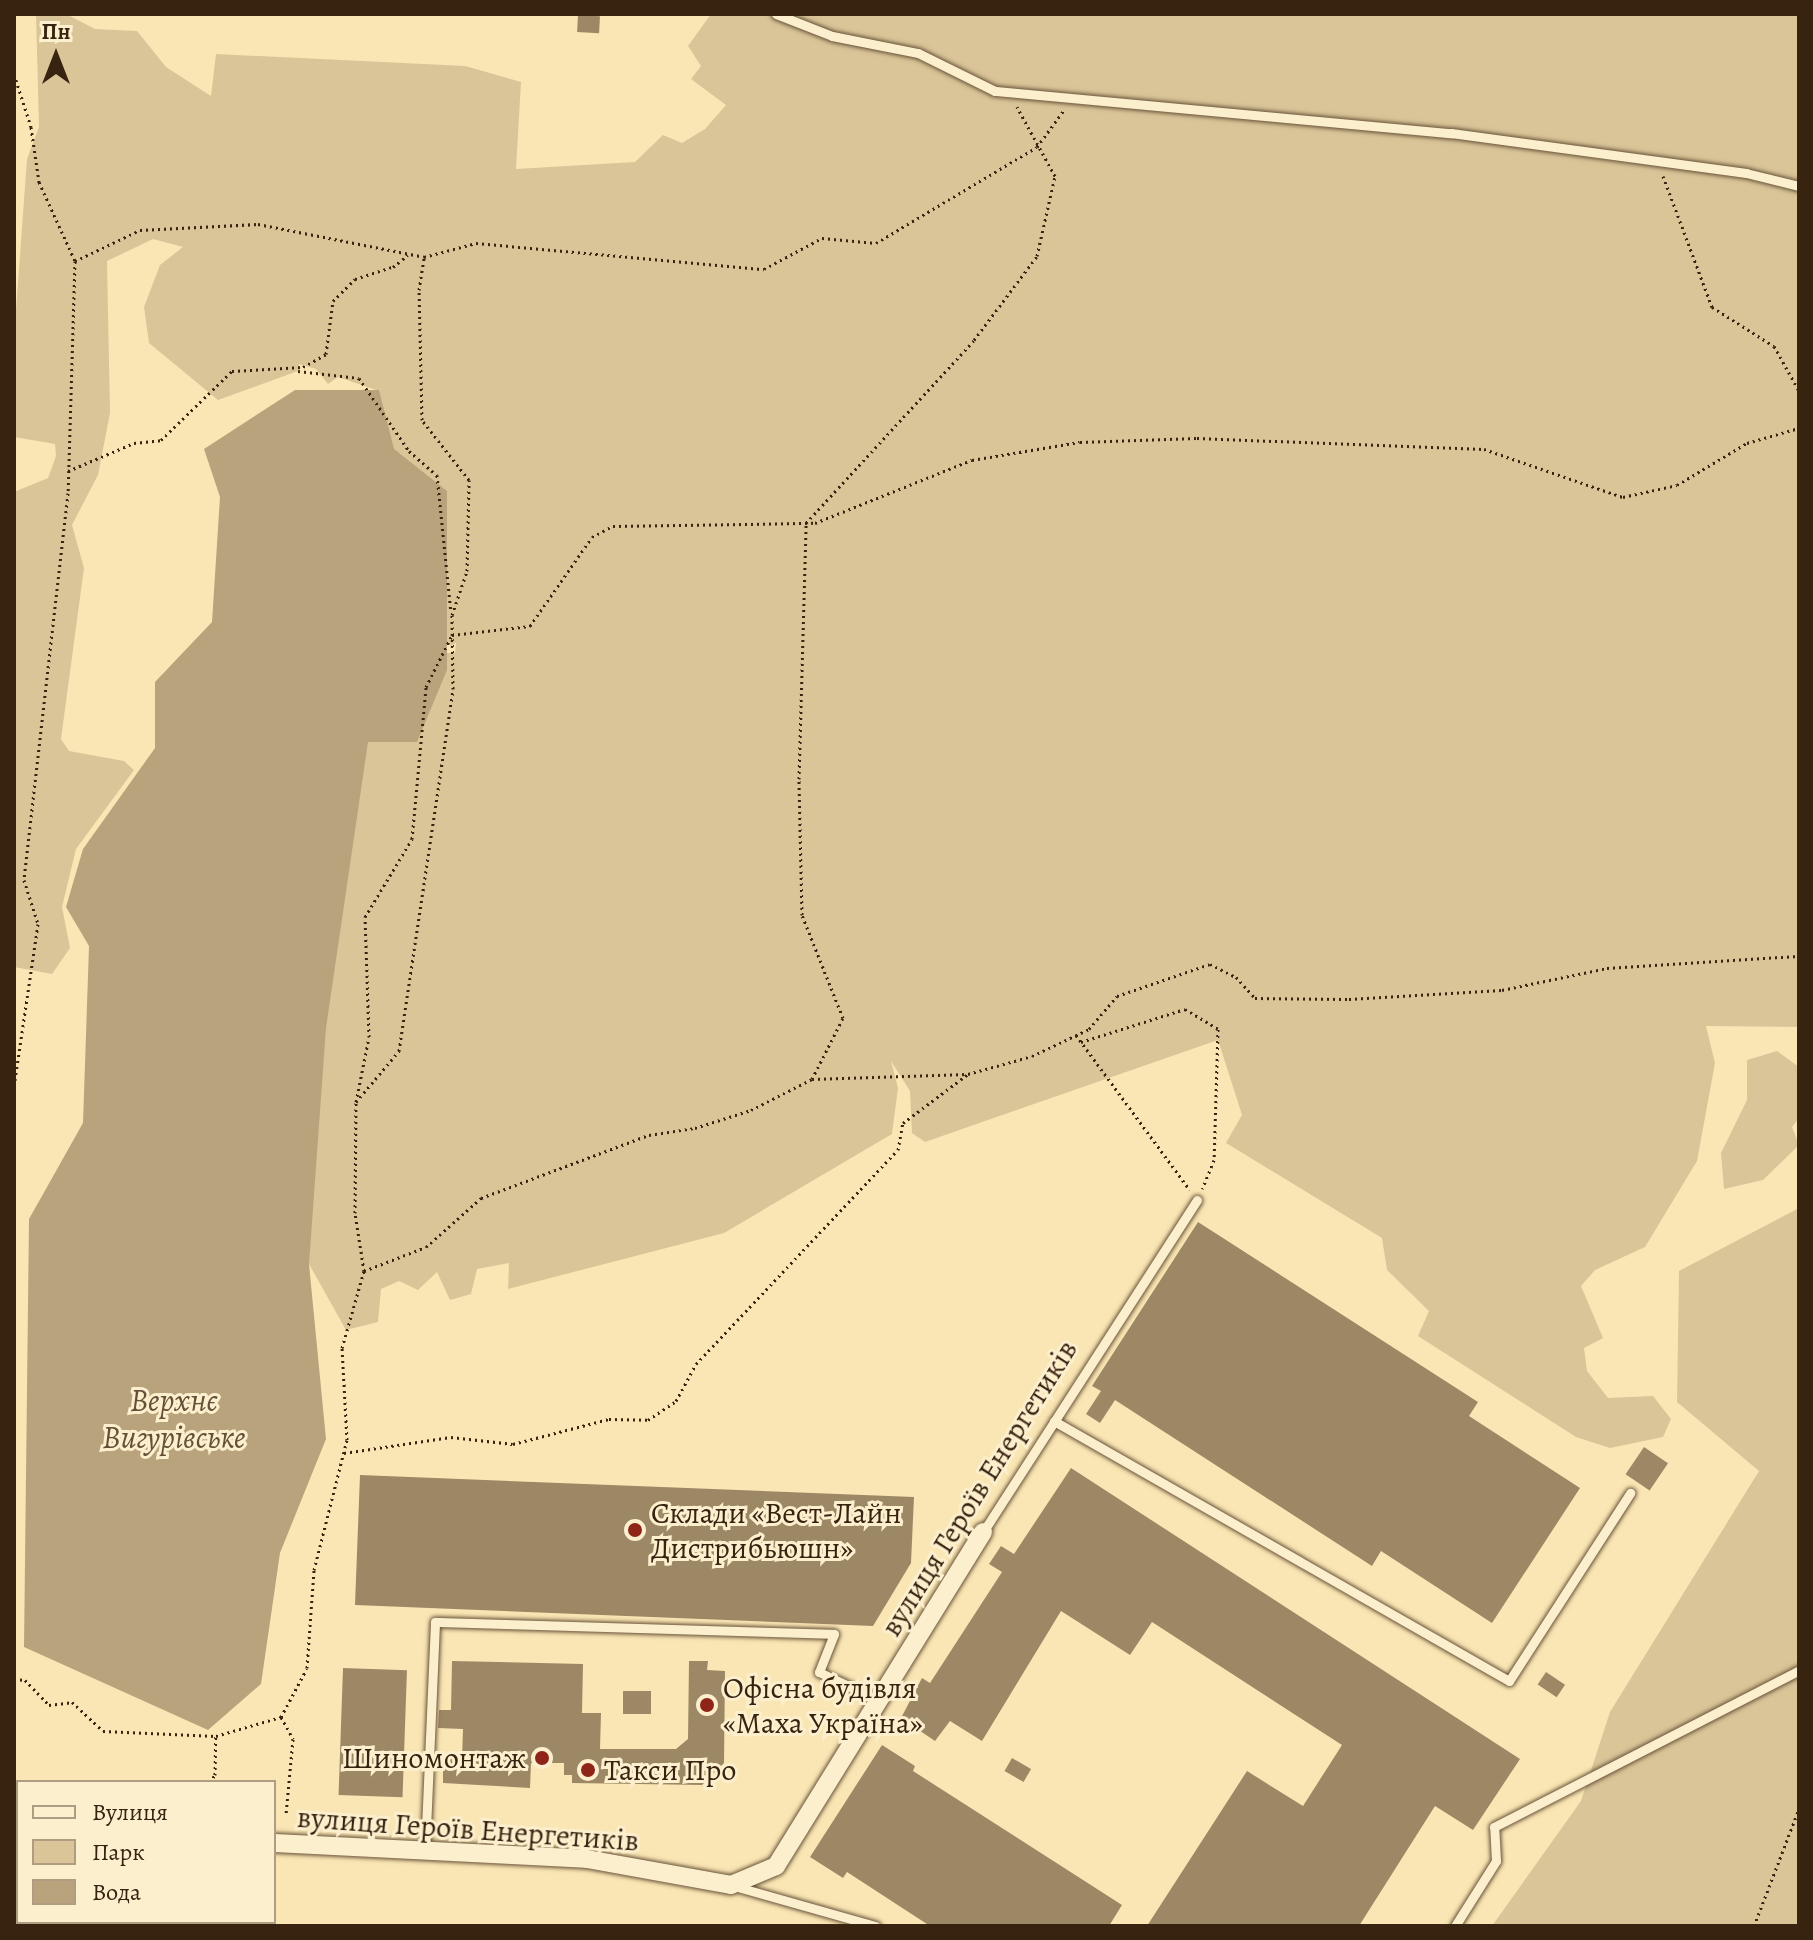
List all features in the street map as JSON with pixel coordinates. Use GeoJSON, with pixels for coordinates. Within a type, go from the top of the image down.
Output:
{"type":"FeatureCollection","features":[{"type":"Feature","properties":{"kind":"street","name":"вулиця Героїв Енергетиків"},"geometry":{"type":"LineString","coordinates":[[276,1843],[587,1859],[731,1885],[776,1866],[983,1532]]}},
{"type":"Feature","properties":{"kind":"lane"},"geometry":{"type":"LineString","coordinates":[[776,14],[832,36],[918,53],[995,91],[1451,133],[1657,161],[1799,186]]}},
{"type":"Feature","properties":{"kind":"lane","name":"вулиця Героїв Енергетиків"},"geometry":{"type":"LineString","coordinates":[[983,1532],[1197,1200]]}},
{"type":"Feature","properties":{"kind":"lane"},"geometry":{"type":"LineString","coordinates":[[1054,1421],[1509,1681],[1630,1493]]}},
{"type":"Feature","properties":{"kind":"lane"},"geometry":{"type":"LineString","coordinates":[[425,1852],[435,1622],[834,1634],[819,1672],[878,1700]]}},
{"type":"Feature","properties":{"kind":"lane"},"geometry":{"type":"LineString","coordinates":[[1455,1926],[1496,1861],[1494,1827],[1799,1670]]}},
{"type":"Feature","properties":{"kind":"lane"},"geometry":{"type":"LineString","coordinates":[[731,1885],[875,1926]]}},
{"type":"Feature","properties":{"kind":"path"},"geometry":{"type":"LineString","coordinates":[[14,74],[31,127],[39,182],[75,261],[68,471],[56,634],[24,880],[38,924],[14,1087]]}},
{"type":"Feature","properties":{"kind":"path"},"geometry":{"type":"LineString","coordinates":[[812,1079],[843,1018],[802,915],[799,779],[806,523],[974,340],[1037,256],[1055,176],[1009,92]]}},
{"type":"Feature","properties":{"kind":"path"},"geometry":{"type":"LineString","coordinates":[[75,261],[140,230],[258,224],[424,257],[476,243],[764,269],[822,238],[876,243],[1037,147],[1073,98]]}},
{"type":"Feature","properties":{"kind":"path"},"geometry":{"type":"LineString","coordinates":[[1657,161],[1712,307],[1774,346],[1799,391]]}},
{"type":"Feature","properties":{"kind":"path"},"geometry":{"type":"LineString","coordinates":[[68,471],[134,443],[161,440],[232,371],[303,367],[326,354],[333,301],[355,279],[393,267],[408,255]]}},
{"type":"Feature","properties":{"kind":"path"},"geometry":{"type":"LineString","coordinates":[[424,257],[418,305],[422,420],[469,480],[467,571],[452,615]]}},
{"type":"Feature","properties":{"kind":"path"},"geometry":{"type":"LineString","coordinates":[[298,371],[359,378],[409,451],[437,475],[452,615],[453,689],[399,1051],[356,1102]]}},
{"type":"Feature","properties":{"kind":"path"},"geometry":{"type":"LineString","coordinates":[[452,635],[530,626],[592,537],[613,526],[806,523],[972,460],[1080,442],[1197,438],[1484,449],[1623,497],[1677,485],[1747,443],[1799,428]]}},
{"type":"Feature","properties":{"kind":"path"},"geometry":{"type":"LineString","coordinates":[[14,1679],[25,1680],[49,1705],[72,1702],[103,1731],[216,1736],[281,1717],[307,1668],[314,1570],[344,1453],[342,1348],[364,1271],[355,1213],[356,1102],[369,1037],[365,917],[412,839],[426,687],[452,635]]}},
{"type":"Feature","properties":{"kind":"path"},"geometry":{"type":"LineString","coordinates":[[364,1271],[426,1247],[481,1198],[649,1135],[695,1128],[751,1110],[812,1079],[968,1074],[1032,1056],[1089,1029],[1117,996],[1210,964],[1236,977],[1255,998],[1349,999],[1502,990],[1607,968],[1799,956]]}},
{"type":"Feature","properties":{"kind":"path"},"geometry":{"type":"LineString","coordinates":[[1081,1042],[1185,1009],[1218,1029],[1214,1160],[1197,1200]]}},
{"type":"Feature","properties":{"kind":"path"},"geometry":{"type":"LineString","coordinates":[[1076,1035],[1197,1200]]}},
{"type":"Feature","properties":{"kind":"path"},"geometry":{"type":"LineString","coordinates":[[344,1453],[451,1437],[513,1444],[609,1419],[648,1420],[676,1401],[696,1364],[898,1150],[903,1123],[968,1074]]}},
{"type":"Feature","properties":{"kind":"path"},"geometry":{"type":"LineString","coordinates":[[281,1717],[293,1739],[286,1815]]}},
{"type":"Feature","properties":{"kind":"path"},"geometry":{"type":"LineString","coordinates":[[211,1780],[215,1775],[216,1736]]}},
{"type":"Feature","properties":{"kind":"path"},"geometry":{"type":"LineString","coordinates":[[1754,1926],[1799,1809]]}},
{"type":"Feature","properties":{"kind":"green space"},"geometry":{"type":"Polygon","coordinates":[[[36,14],[66,14],[95,29],[137,31],[166,67],[211,96],[216,54],[465,66],[521,82],[516,169],[635,162],[663,135],[682,143],[705,129],[726,105],[691,79],[701,66],[688,46],[711,14],[1799,14],[1799,1027],[1706,1026],[1715,1063],[1697,1161],[1645,1247],[1595,1270],[1581,1286],[1603,1338],[1584,1348],[1587,1371],[1608,1398],[1653,1396],[1671,1419],[1663,1437],[1610,1448],[1576,1437],[1418,1336],[1429,1311],[1387,1270],[1382,1238],[1226,1143],[1242,1115],[1218,1040],[925,1142],[912,1133],[910,1091],[891,1061],[898,1088],[892,1134],[724,1233],[508,1289],[509,1263],[477,1269],[471,1294],[450,1300],[437,1272],[418,1290],[399,1281],[381,1289],[378,1322],[346,1330],[309,1264],[326,780],[420,652],[455,653],[456,643],[451,646],[433,629],[379,391],[338,377],[328,384],[316,369],[299,364],[298,371],[218,400],[149,343],[144,307],[160,265],[183,247],[153,239],[107,261],[110,413],[98,475],[72,525],[84,568],[61,739],[69,751],[124,761],[134,770],[76,849],[62,907],[70,948],[52,974],[14,967],[14,492],[48,478],[56,456],[55,444],[14,437],[14,337],[27,159],[39,127],[36,14]]]}},
{"type":"Feature","properties":{"kind":"green space"},"geometry":{"type":"Polygon","coordinates":[[[1777,1051],[1799,1067],[1799,1118],[1792,1127],[1799,1145],[1763,1180],[1724,1189],[1721,1153],[1747,1100],[1747,1060],[1777,1051]]]}},
{"type":"Feature","properties":{"kind":"green space"},"geometry":{"type":"Polygon","coordinates":[[[1799,1208],[1799,1926],[1492,1926],[1581,1801],[1610,1712],[1759,1471],[1677,1402],[1679,1271],[1799,1208]]]}},
{"type":"Feature","properties":{"kind":"water","name":"Верхнє Вигурівське"},"geometry":{"type":"Polygon","coordinates":[[[295,390],[379,390],[394,449],[447,491],[447,670],[417,742],[368,742],[326,1028],[309,1264],[326,1439],[280,1553],[261,1684],[208,1730],[24,1647],[29,1219],[83,1123],[89,946],[66,907],[83,849],[155,748],[155,682],[212,622],[220,497],[204,449],[295,390]]]}},
{"type":"Feature","properties":{"kind":"building"},"geometry":{"type":"Polygon","coordinates":[[[578,15],[600,16],[599,33],[577,32],[578,15]]]}},
{"type":"Feature","properties":{"kind":"building"},"geometry":{"type":"Polygon","coordinates":[[[1198,1222],[1478,1402],[1469,1416],[1580,1488],[1492,1623],[1381,1551],[1372,1566],[1115,1400],[1100,1423],[1086,1414],[1101,1391],[1092,1386],[1198,1222]]]}},
{"type":"Feature","properties":{"kind":"building"},"geometry":{"type":"Polygon","coordinates":[[[1644,1447],[1668,1463],[1650,1491],[1626,1474],[1644,1447]]]}},
{"type":"Feature","properties":{"kind":"building"},"geometry":{"type":"Polygon","coordinates":[[[1071,1468],[1520,1759],[1473,1830],[1435,1806],[1359,1926],[1147,1926],[1247,1771],[1303,1806],[1342,1745],[1152,1622],[1130,1655],[1061,1611],[982,1741],[950,1721],[935,1741],[901,1718],[922,1678],[930,1683],[1002,1572],[989,1564],[1001,1546],[1014,1554],[1071,1468]]]}},
{"type":"Feature","properties":{"kind":"building","name":"Склади «Вест-Лайн Дистрибьюшн»"},"geometry":{"type":"Polygon","coordinates":[[[360,1475],[914,1497],[911,1563],[873,1626],[355,1605],[360,1475]]]}},
{"type":"Feature","properties":{"kind":"building"},"geometry":{"type":"Polygon","coordinates":[[[452,1661],[583,1664],[582,1713],[601,1713],[600,1749],[676,1749],[688,1739],[689,1661],[708,1661],[707,1670],[725,1671],[724,1763],[702,1785],[572,1783],[572,1775],[564,1775],[564,1763],[531,1763],[530,1788],[443,1783],[443,1758],[462,1759],[463,1729],[438,1728],[439,1710],[451,1710],[452,1661]]]}},
{"type":"Feature","properties":{"kind":"building"},"geometry":{"type":"Polygon","coordinates":[[[343,1668],[407,1670],[403,1797],[339,1795],[343,1668]]]}},
{"type":"Feature","properties":{"kind":"building"},"geometry":{"type":"Polygon","coordinates":[[[1546,1672],[1565,1685],[1557,1697],[1538,1684],[1546,1672]]]}},
{"type":"Feature","properties":{"kind":"building"},"geometry":{"type":"Polygon","coordinates":[[[623,1691],[651,1691],[651,1714],[623,1714],[623,1691]]]}},
{"type":"Feature","properties":{"kind":"building"},"geometry":{"type":"Polygon","coordinates":[[[882,1745],[915,1766],[913,1771],[1122,1905],[1109,1926],[930,1926],[847,1872],[843,1878],[810,1857],[882,1745]]]}},
{"type":"Feature","properties":{"kind":"building"},"geometry":{"type":"Polygon","coordinates":[[[1012,1758],[1031,1769],[1024,1782],[1004,1771],[1012,1758]]]}},
{"type":"Feature","properties":{"kind":"place","name":"Склади «Вест-Лайн Дистрибьюшн»"},"geometry":{"type":"Point","coordinates":[635,1530]}},
{"type":"Feature","properties":{"kind":"place","name":"Офісна будівля «Маха Україна»"},"geometry":{"type":"Point","coordinates":[707,1705]}},
{"type":"Feature","properties":{"kind":"place","name":"Шиномонтаж"},"geometry":{"type":"Point","coordinates":[542,1758]}},
{"type":"Feature","properties":{"kind":"place","name":"Такси Про"},"geometry":{"type":"Point","coordinates":[588,1770]}}]}
